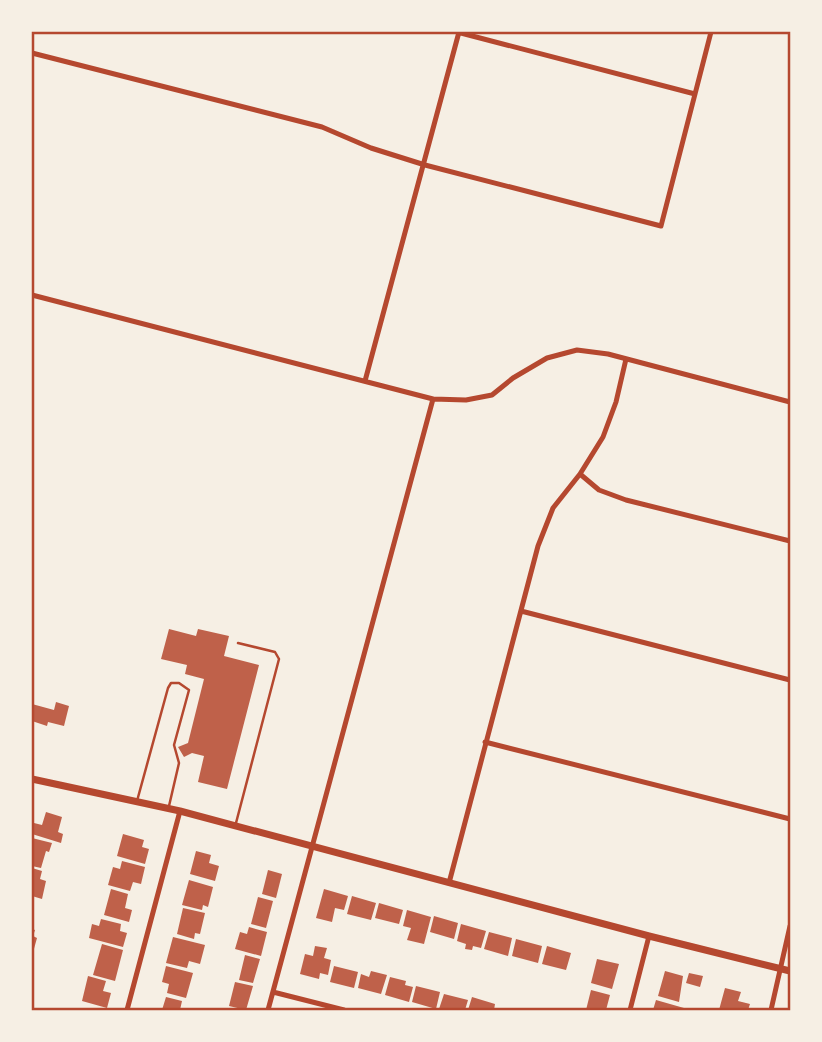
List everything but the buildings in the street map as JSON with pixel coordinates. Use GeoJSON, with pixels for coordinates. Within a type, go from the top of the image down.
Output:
{"type":"FeatureCollection","features":[{"type":"Feature","properties":{"kind":"street"},"geometry":{"type":"LineString","coordinates":[[365,381],[425,165],[458,32],[695,94]]}},
{"type":"Feature","properties":{"kind":"street"},"geometry":{"type":"LineString","coordinates":[[32,53],[322,127],[370,148],[425,165],[661,226],[711,32]]}},
{"type":"Feature","properties":{"kind":"street"},"geometry":{"type":"LineString","coordinates":[[32,295],[433,399],[466,400],[492,395],[513,378],[547,358],[577,351],[608,354],[790,401]]}},
{"type":"Feature","properties":{"kind":"street"},"geometry":{"type":"LineString","coordinates":[[449,883],[538,545],[546,523],[562,494],[580,474],[603,437],[616,402],[626,359]]}},
{"type":"Feature","properties":{"kind":"street"},"geometry":{"type":"LineString","coordinates":[[268,1010],[433,399]]}},
{"type":"Feature","properties":{"kind":"street"},"geometry":{"type":"LineString","coordinates":[[580,474],[599,490],[626,500],[790,541]]}},
{"type":"Feature","properties":{"kind":"street"},"geometry":{"type":"LineString","coordinates":[[521,611],[790,680]]}},
{"type":"Feature","properties":{"kind":"street"},"geometry":{"type":"LineString","coordinates":[[485,742],[790,819]]}},
{"type":"Feature","properties":{"kind":"street"},"geometry":{"type":"LineString","coordinates":[[32,779],[180,811],[790,971]]}},
{"type":"Feature","properties":{"kind":"street"},"geometry":{"type":"LineString","coordinates":[[127,1010],[180,811]]}},
{"type":"Feature","properties":{"kind":"street"},"geometry":{"type":"LineString","coordinates":[[771,1010],[790,926]]}},
{"type":"Feature","properties":{"kind":"street"},"geometry":{"type":"LineString","coordinates":[[630,1010],[649,936]]}},
{"type":"Feature","properties":{"kind":"street"},"geometry":{"type":"LineString","coordinates":[[273,992],[344,1010]]}},
{"type":"Feature","properties":{"kind":"lane"},"geometry":{"type":"LineString","coordinates":[[235,826],[279,659],[275,652],[238,643]]}},
{"type":"Feature","properties":{"kind":"lane"},"geometry":{"type":"LineString","coordinates":[[136,802],[168,688],[171,684],[179,683],[189,690],[174,745],[179,764],[169,809]]}}]}
